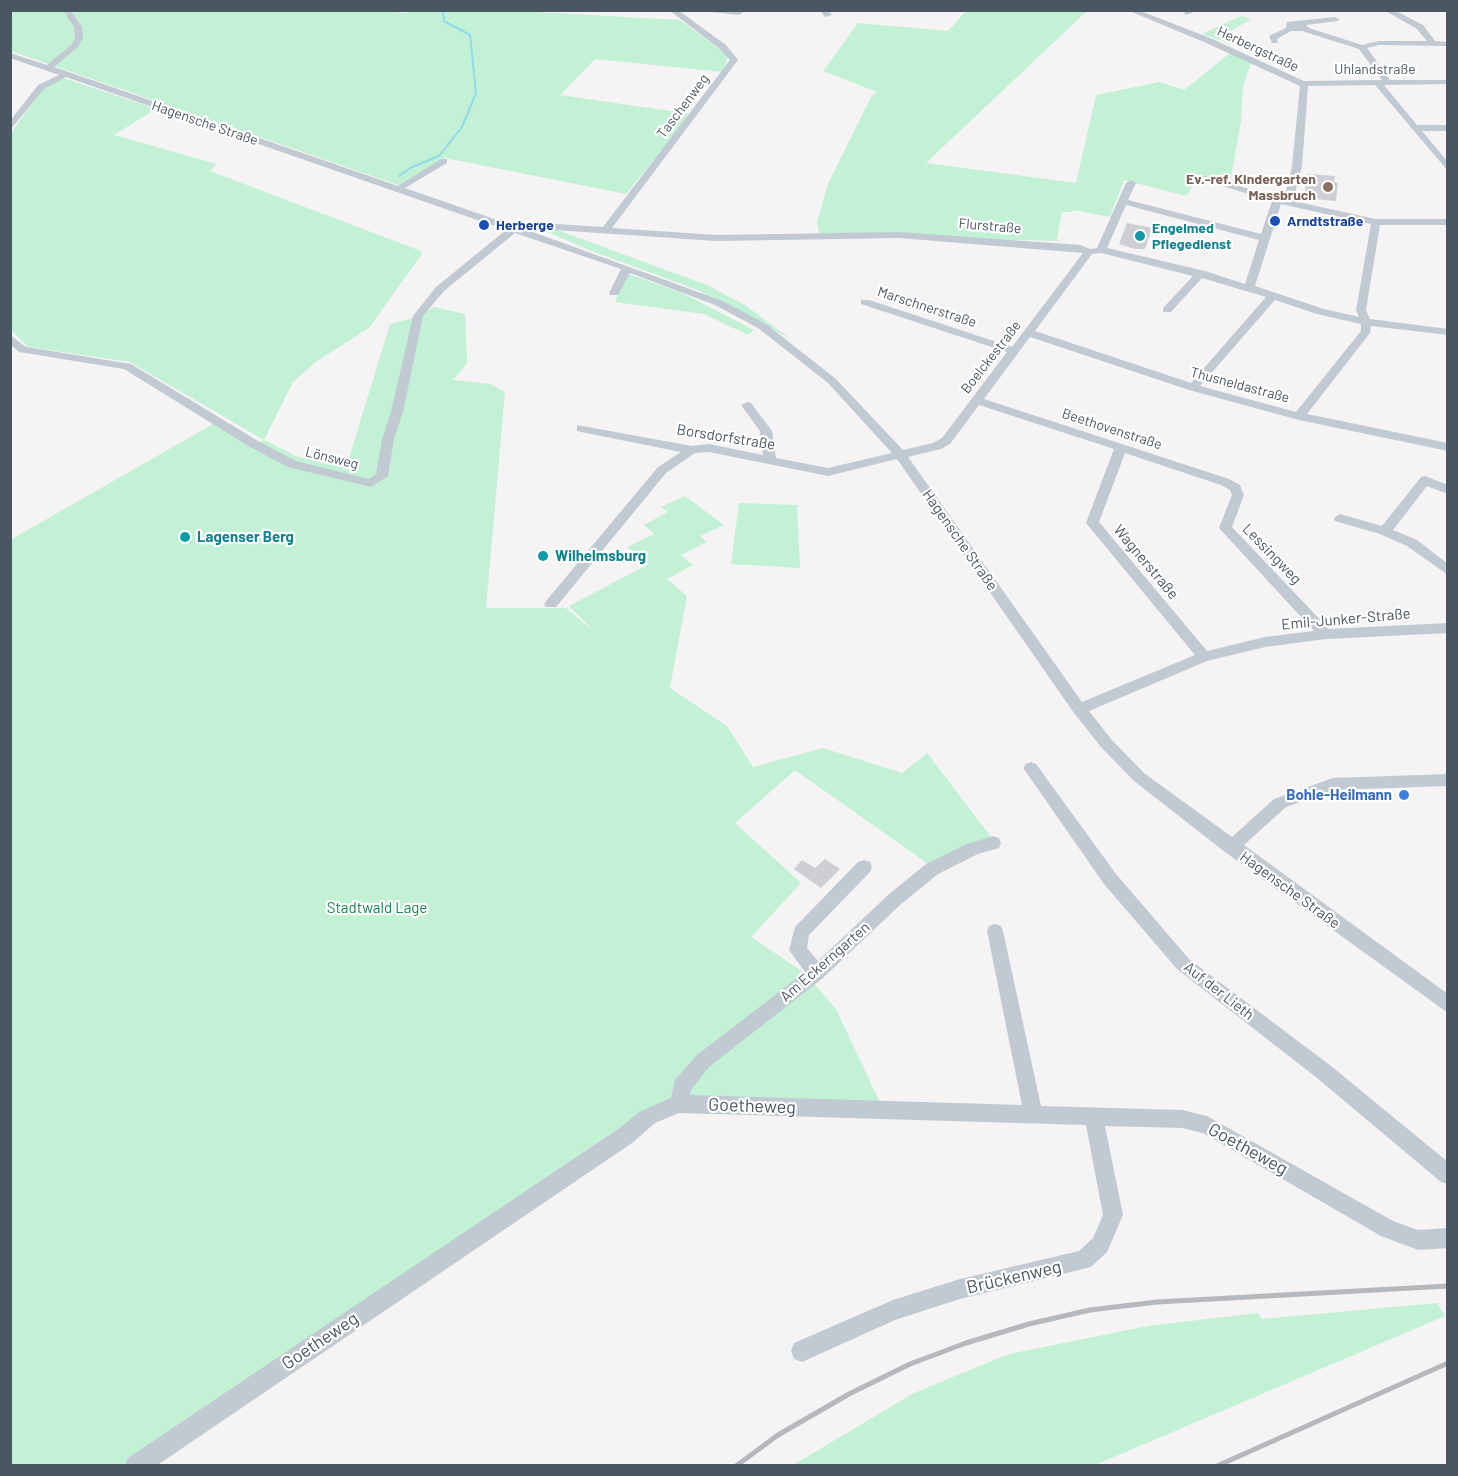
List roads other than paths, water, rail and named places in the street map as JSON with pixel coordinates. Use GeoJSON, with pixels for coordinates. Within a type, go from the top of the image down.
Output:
{"type":"FeatureCollection","features":[{"type":"Feature","properties":{"kind":"street"},"geometry":{"type":"LineString","coordinates":[[47,69],[75,45],[79,38],[78,27],[66,10]]}},
{"type":"Feature","properties":{"kind":"street"},"geometry":{"type":"LineString","coordinates":[[696,10],[738,13],[744,10]]}},
{"type":"Feature","properties":{"kind":"street","name":"Herbergstraße"},"geometry":{"type":"LineString","coordinates":[[1130,10],[1208,40],[1304,86]]}},
{"type":"Feature","properties":{"kind":"street"},"geometry":{"type":"LineString","coordinates":[[1387,10],[1420,27],[1433,44]]}},
{"type":"Feature","properties":{"kind":"street","name":"Taschenweg"},"geometry":{"type":"LineString","coordinates":[[604,232],[734,60],[723,47],[675,11]]}},
{"type":"Feature","properties":{"kind":"street"},"geometry":{"type":"LineString","coordinates":[[1275,41],[1272,38],[1291,28],[1302,27],[1321,19],[1335,19]]}},
{"type":"Feature","properties":{"kind":"street"},"geometry":{"type":"LineString","coordinates":[[1302,27],[1362,48],[1387,82]]}},
{"type":"Feature","properties":{"kind":"street"},"geometry":{"type":"LineString","coordinates":[[1362,48],[1379,43],[1448,44]]}},
{"type":"Feature","properties":{"kind":"street","name":"Hagensche Straße"},"geometry":{"type":"LineString","coordinates":[[10,55],[627,268],[719,303],[762,326],[832,381],[900,454],[1079,709],[1106,743],[1139,777],[1231,847],[1445,999]]}},
{"type":"Feature","properties":{"kind":"street"},"geometry":{"type":"LineString","coordinates":[[10,128],[41,87],[64,75]]}},
{"type":"Feature","properties":{"kind":"street"},"geometry":{"type":"LineString","coordinates":[[1377,82],[1448,168]]}},
{"type":"Feature","properties":{"kind":"street","name":"Uhlandstraße"},"geometry":{"type":"LineString","coordinates":[[1304,86],[1377,82],[1448,82]]}},
{"type":"Feature","properties":{"kind":"street"},"geometry":{"type":"LineString","coordinates":[[1288,202],[1297,166],[1304,86]]}},
{"type":"Feature","properties":{"kind":"street"},"geometry":{"type":"LineString","coordinates":[[1414,128],[1448,128]]}},
{"type":"Feature","properties":{"kind":"street"},"geometry":{"type":"LineString","coordinates":[[400,190],[402,186],[444,161]]}},
{"type":"Feature","properties":{"kind":"street"},"geometry":{"type":"LineString","coordinates":[[1204,180],[1277,200],[1376,222],[1448,222]]}},
{"type":"Feature","properties":{"kind":"street","name":"Boelckestraße"},"geometry":{"type":"LineString","coordinates":[[900,454],[942,444],[1095,251],[1124,202],[1131,183]]}},
{"type":"Feature","properties":{"kind":"street"},"geometry":{"type":"LineString","coordinates":[[1249,288],[1277,200]]}},
{"type":"Feature","properties":{"kind":"street"},"geometry":{"type":"LineString","coordinates":[[1124,202],[1264,238]]}},
{"type":"Feature","properties":{"kind":"street"},"geometry":{"type":"LineString","coordinates":[[1299,416],[1366,332],[1366,322],[1361,310],[1376,222]]}},
{"type":"Feature","properties":{"kind":"street","name":"Flurstraße"},"geometry":{"type":"LineString","coordinates":[[516,230],[540,226],[716,238],[898,235],[1080,248],[1201,273],[1321,312],[1366,322],[1448,332]]}},
{"type":"Feature","properties":{"kind":"street","name":"Lönsweg"},"geometry":{"type":"LineString","coordinates":[[10,338],[23,350],[127,366],[254,444],[292,464],[371,483],[382,476],[388,440],[397,412],[418,316],[440,289],[516,230]]}},
{"type":"Feature","properties":{"kind":"street"},"geometry":{"type":"LineString","coordinates":[[614,293],[627,268]]}},
{"type":"Feature","properties":{"kind":"street"},"geometry":{"type":"LineString","coordinates":[[1167,310],[1201,273]]}},
{"type":"Feature","properties":{"kind":"street"},"geometry":{"type":"LineString","coordinates":[[1193,388],[1273,296]]}},
{"type":"Feature","properties":{"kind":"street","name":"Marschnerstraße"},"geometry":{"type":"LineString","coordinates":[[865,302],[1014,351]]}},
{"type":"Feature","properties":{"kind":"street","name":"Thusneldastraße"},"geometry":{"type":"LineString","coordinates":[[1029,333],[1193,388],[1299,416],[1448,447]]}},
{"type":"Feature","properties":{"kind":"street","name":"Beethovenstraße"},"geometry":{"type":"LineString","coordinates":[[977,400],[1226,482],[1236,488]]}},
{"type":"Feature","properties":{"kind":"street"},"geometry":{"type":"LineString","coordinates":[[747,405],[766,431],[770,460]]}},
{"type":"Feature","properties":{"kind":"street","name":"Borsdorfstraße"},"geometry":{"type":"LineString","coordinates":[[581,428],[692,450],[709,448],[828,472],[900,454]]}},
{"type":"Feature","properties":{"kind":"street","name":"Wagnerstraße"},"geometry":{"type":"LineString","coordinates":[[1121,448],[1092,523],[1204,657]]}},
{"type":"Feature","properties":{"kind":"street"},"geometry":{"type":"LineString","coordinates":[[551,604],[662,470],[692,450]]}},
{"type":"Feature","properties":{"kind":"street"},"geometry":{"type":"LineString","coordinates":[[1385,531],[1425,480],[1448,490]]}},
{"type":"Feature","properties":{"kind":"street","name":"Lessingweg"},"geometry":{"type":"LineString","coordinates":[[1236,488],[1238,495],[1225,528],[1326,634]]}},
{"type":"Feature","properties":{"kind":"street"},"geometry":{"type":"LineString","coordinates":[[1340,518],[1385,531],[1412,543],[1448,571]]}},
{"type":"Feature","properties":{"kind":"street","name":"Emil-Junker-Straße"},"geometry":{"type":"LineString","coordinates":[[1079,709],[1204,657],[1265,642],[1326,634],[1448,628]]}},
{"type":"Feature","properties":{"kind":"street","name":"Auf der Lieth"},"geometry":{"type":"LineString","coordinates":[[1031,768],[1110,879],[1183,964],[1332,1078],[1448,1175]]}},
{"type":"Feature","properties":{"kind":"street"},"geometry":{"type":"LineString","coordinates":[[1231,847],[1280,803],[1333,784],[1448,780]]}},
{"type":"Feature","properties":{"kind":"street","name":"Am Eckerngarten"},"geometry":{"type":"LineString","coordinates":[[679,1104],[682,1086],[703,1061],[817,973],[894,900],[932,870],[973,849],[993,843]]}},
{"type":"Feature","properties":{"kind":"street"},"geometry":{"type":"LineString","coordinates":[[817,973],[798,950],[801,932],[864,867]]}},
{"type":"Feature","properties":{"kind":"street"},"geometry":{"type":"LineString","coordinates":[[994,931],[1034,1116]]}},
{"type":"Feature","properties":{"kind":"street","name":"Goetheweg"},"geometry":{"type":"LineString","coordinates":[[136,1466],[625,1136],[648,1117],[679,1104],[1182,1119],[1208,1125],[1388,1229],[1418,1240],[1448,1238]]}},
{"type":"Feature","properties":{"kind":"street","name":"Brückenweg"},"geometry":{"type":"LineString","coordinates":[[802,1351],[904,1306],[960,1289],[1084,1260],[1100,1245],[1113,1215],[1094,1118]]}},
{"type":"Feature","properties":{"kind":"waterway"},"geometry":{"type":"LineString","coordinates":[[399,176],[412,167],[439,156],[462,127],[476,93],[470,35],[444,21],[443,10]]}},
{"type":"Feature","properties":{"kind":"railway"},"geometry":{"type":"LineString","coordinates":[[736,1466],[778,1435],[849,1394],[910,1364],[966,1343],[1029,1324],[1090,1310],[1157,1302],[1448,1286]]}},
{"type":"Feature","properties":{"kind":"railway"},"geometry":{"type":"LineString","coordinates":[[1217,1466],[1448,1363]]}},
{"type":"Feature","properties":{"kind":"place","name":"Ev.-ref. Kindergarten Massbruch"},"geometry":{"type":"Point","coordinates":[1328,187]}},
{"type":"Feature","properties":{"kind":"place","name":"Arndtstraße"},"geometry":{"type":"Point","coordinates":[1275,221]}},
{"type":"Feature","properties":{"kind":"place","name":"Herberge"},"geometry":{"type":"Point","coordinates":[484,225]}},
{"type":"Feature","properties":{"kind":"place","name":"Engelmed Pflegedienst"},"geometry":{"type":"Point","coordinates":[1140,236]}},
{"type":"Feature","properties":{"kind":"place","name":"Lagenser Berg"},"geometry":{"type":"Point","coordinates":[185,537]}},
{"type":"Feature","properties":{"kind":"place","name":"Wilhelmsburg"},"geometry":{"type":"Point","coordinates":[543,556]}},
{"type":"Feature","properties":{"kind":"place","name":"Bohle-Heilmann"},"geometry":{"type":"Point","coordinates":[1404,795]}},
{"type":"Feature","properties":{"kind":"park label","name":"Stadtwald Lage"},"geometry":{"type":"Point","coordinates":[377,908]}}]}
